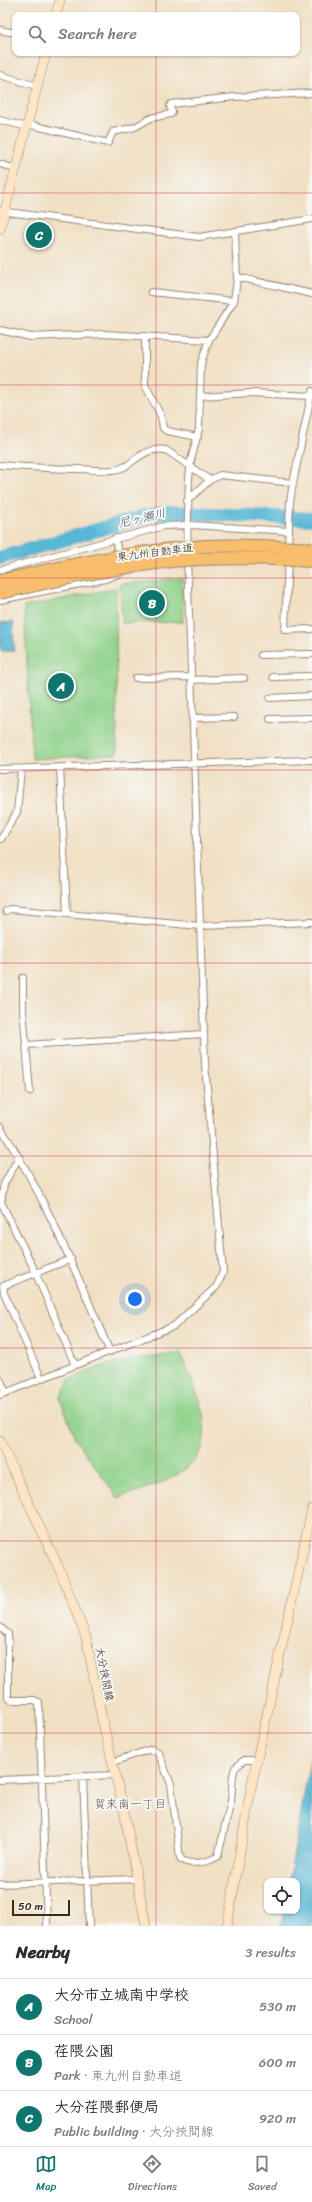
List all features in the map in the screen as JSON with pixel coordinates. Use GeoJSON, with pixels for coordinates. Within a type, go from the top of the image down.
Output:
{"type":"FeatureCollection","features":[{"type":"Feature","properties":{"kind":"highway","name":"東九州自動車道"},"geometry":{"type":"LineString","coordinates":[[0,581],[83,563],[175,549],[227,546],[312,549]]}},
{"type":"Feature","properties":{"kind":"highway","name":"東九州自動車道"},"geometry":{"type":"LineString","coordinates":[[0,593],[77,576],[172,561],[226,558],[312,561]]}},
{"type":"Feature","properties":{"kind":"main road"},"geometry":{"type":"LineString","coordinates":[[57,12],[60,0]]}},
{"type":"Feature","properties":{"kind":"main road"},"geometry":{"type":"LineString","coordinates":[[0,229],[2,212],[16,169],[45,56]]}},
{"type":"Feature","properties":{"kind":"main road","name":"大分挾間線"},"geometry":{"type":"LineString","coordinates":[[0,1441],[61,1572],[83,1627],[124,1811],[146,1926]]}},
{"type":"Feature","properties":{"kind":"main road"},"geometry":{"type":"LineString","coordinates":[[227,1926],[257,1760],[312,1509]]}},
{"type":"Feature","properties":{"kind":"street"},"geometry":{"type":"LineString","coordinates":[[0,30],[12,32]]}},
{"type":"Feature","properties":{"kind":"street"},"geometry":{"type":"LineString","coordinates":[[0,75],[37,86]]}},
{"type":"Feature","properties":{"kind":"street"},"geometry":{"type":"LineString","coordinates":[[0,120],[108,143],[113,132],[136,127],[150,118],[171,114],[171,104],[234,97],[312,93]]}},
{"type":"Feature","properties":{"kind":"street"},"geometry":{"type":"LineString","coordinates":[[0,164],[16,169]]}},
{"type":"Feature","properties":{"kind":"street"},"geometry":{"type":"LineString","coordinates":[[2,212],[194,237],[235,233],[312,219]]}},
{"type":"Feature","properties":{"kind":"street"},"geometry":{"type":"LineString","coordinates":[[0,1379],[3,1394],[178,1324],[216,1286],[221,1277],[222,1272],[212,1157],[204,1034],[192,718],[187,501],[190,465],[198,437],[202,357],[209,340],[234,301],[237,277],[235,233]]}},
{"type":"Feature","properties":{"kind":"street"},"geometry":{"type":"LineString","coordinates":[[237,277],[312,294]]}},
{"type":"Feature","properties":{"kind":"street"},"geometry":{"type":"LineString","coordinates":[[151,292],[234,301]]}},
{"type":"Feature","properties":{"kind":"street"},"geometry":{"type":"LineString","coordinates":[[0,330],[36,338],[94,334],[209,340]]}},
{"type":"Feature","properties":{"kind":"street"},"geometry":{"type":"LineString","coordinates":[[145,336],[145,385],[161,416],[163,428],[167,431],[198,437]]}},
{"type":"Feature","properties":{"kind":"street"},"geometry":{"type":"LineString","coordinates":[[200,396],[243,393],[311,394],[290,502],[285,630],[312,629]]}},
{"type":"Feature","properties":{"kind":"street"},"geometry":{"type":"LineString","coordinates":[[0,465],[55,470],[114,470],[125,466],[146,452],[161,449],[190,465],[210,480]]}},
{"type":"Feature","properties":{"kind":"street"},"geometry":{"type":"LineString","coordinates":[[187,501],[217,475],[228,474],[293,483]]}},
{"type":"Feature","properties":{"kind":"street"},"geometry":{"type":"LineString","coordinates":[[0,570],[164,526],[187,525],[289,531]]}},
{"type":"Feature","properties":{"kind":"street"},"geometry":{"type":"LineString","coordinates":[[0,600],[115,576],[121,572],[122,568],[115,538]]}},
{"type":"Feature","properties":{"kind":"street"},"geometry":{"type":"LineString","coordinates":[[261,655],[312,654]]}},
{"type":"Feature","properties":{"kind":"street"},"geometry":{"type":"LineString","coordinates":[[273,677],[312,676]]}},
{"type":"Feature","properties":{"kind":"street"},"geometry":{"type":"LineString","coordinates":[[136,678],[244,678]]}},
{"type":"Feature","properties":{"kind":"street"},"geometry":{"type":"LineString","coordinates":[[270,698],[312,696]]}},
{"type":"Feature","properties":{"kind":"street"},"geometry":{"type":"LineString","coordinates":[[192,718],[234,717]]}},
{"type":"Feature","properties":{"kind":"street"},"geometry":{"type":"LineString","coordinates":[[270,719],[312,718]]}},
{"type":"Feature","properties":{"kind":"street"},"geometry":{"type":"LineString","coordinates":[[0,769],[312,760]]}},
{"type":"Feature","properties":{"kind":"street"},"geometry":{"type":"LineString","coordinates":[[60,767],[67,914]]}},
{"type":"Feature","properties":{"kind":"street"},"geometry":{"type":"LineString","coordinates":[[1,839],[17,812],[21,769]]}},
{"type":"Feature","properties":{"kind":"street"},"geometry":{"type":"LineString","coordinates":[[6,911],[10,909],[200,926],[312,922]]}},
{"type":"Feature","properties":{"kind":"street"},"geometry":{"type":"LineString","coordinates":[[23,978],[30,1091]]}},
{"type":"Feature","properties":{"kind":"street"},"geometry":{"type":"LineString","coordinates":[[26,1045],[204,1034]]}},
{"type":"Feature","properties":{"kind":"street"},"geometry":{"type":"LineString","coordinates":[[0,1127],[19,1156],[71,1259],[110,1352]]}},
{"type":"Feature","properties":{"kind":"street"},"geometry":{"type":"LineString","coordinates":[[19,1156],[4,1184],[1,1202],[36,1274],[75,1365]]}},
{"type":"Feature","properties":{"kind":"street"},"geometry":{"type":"LineString","coordinates":[[40,1378],[3,1286],[71,1259]]}},
{"type":"Feature","properties":{"kind":"street"},"geometry":{"type":"LineString","coordinates":[[0,1627],[8,1634],[8,1697],[11,1700],[34,1700],[39,1702],[47,1926]]}},
{"type":"Feature","properties":{"kind":"street"},"geometry":{"type":"LineString","coordinates":[[112,1762],[152,1749],[158,1752],[171,1784],[180,1858],[185,1863],[189,1863],[210,1860],[218,1856],[231,1801],[235,1768],[244,1760],[257,1760]]}},
{"type":"Feature","properties":{"kind":"street"},"geometry":{"type":"LineString","coordinates":[[0,1780],[115,1775]]}},
{"type":"Feature","properties":{"kind":"street"},"geometry":{"type":"LineString","coordinates":[[83,1776],[89,1926]]}},
{"type":"Feature","properties":{"kind":"street"},"geometry":{"type":"LineString","coordinates":[[0,1884],[136,1879]]}},
{"type":"Feature","properties":{"kind":"green space"},"geometry":{"type":"Polygon","coordinates":[[[182,578],[183,622],[122,623],[120,584],[182,578]]]}},
{"type":"Feature","properties":{"kind":"green space"},"geometry":{"type":"Polygon","coordinates":[[[116,588],[117,754],[32,759],[24,607],[116,588]]]}},
{"type":"Feature","properties":{"kind":"green space"},"geometry":{"type":"Polygon","coordinates":[[[180,1353],[199,1400],[203,1417],[204,1433],[201,1448],[193,1462],[178,1474],[156,1485],[118,1498],[75,1438],[60,1398],[70,1379],[108,1364],[180,1353]]]}},
{"type":"Feature","properties":{"kind":"water"},"geometry":{"type":"Polygon","coordinates":[[[13,622],[14,651],[1,651],[0,623],[13,622]]]}},
{"type":"Feature","properties":{"kind":"water"},"geometry":{"type":"Polygon","coordinates":[[[312,1750],[312,1926],[281,1926],[283,1914],[300,1914],[300,1878],[290,1878],[312,1750]]]}},
{"type":"Feature","properties":{"kind":"waterway","name":"尼ヶ瀬川"},"geometry":{"type":"LineString","coordinates":[[0,558],[145,516],[170,512],[312,519]]}},
{"type":"Feature","properties":{"kind":"place","name":"大分荏隈郵便局"},"geometry":{"type":"Point","coordinates":[39,235]}},
{"type":"Feature","properties":{"kind":"place","name":"荏隈公園"},"geometry":{"type":"Point","coordinates":[152,603]}},
{"type":"Feature","properties":{"kind":"place","name":"大分市立城南中学校"},"geometry":{"type":"Point","coordinates":[61,686]}},
{"type":"Feature","properties":{"kind":"district","name":"賀来南一丁目"},"geometry":{"type":"Point","coordinates":[130,1804]}}]}
